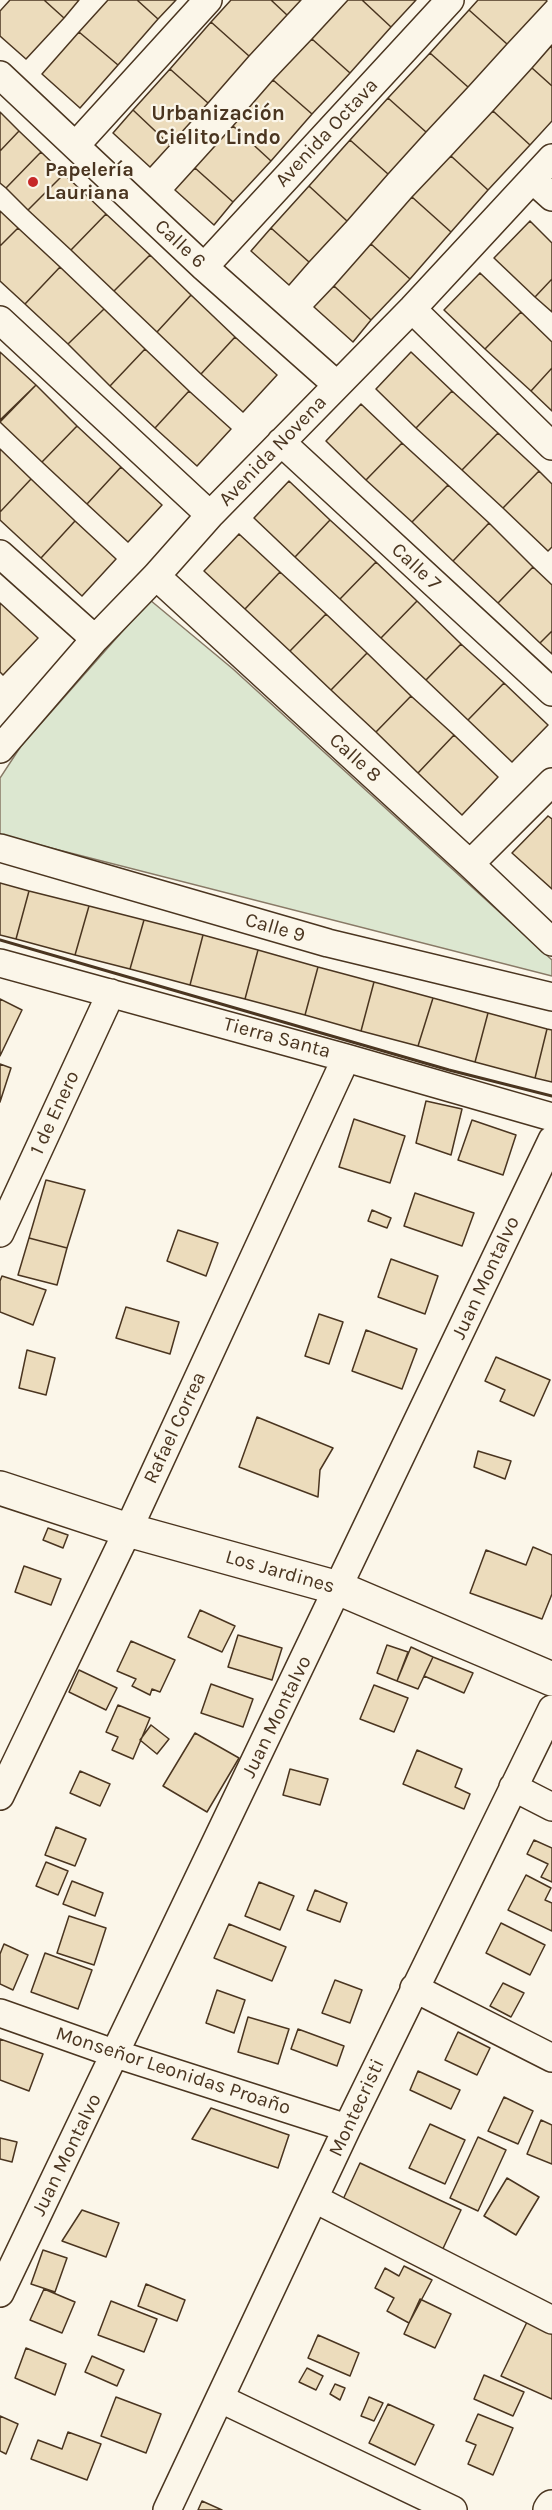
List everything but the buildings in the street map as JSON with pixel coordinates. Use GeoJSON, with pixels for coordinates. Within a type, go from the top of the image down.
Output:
{"type":"FeatureCollection","features":[{"type":"Feature","properties":{"kind":"street"},"geometry":{"type":"LineString","coordinates":[[76,145],[208,0]]}},
{"type":"Feature","properties":{"kind":"street","name":"Avenida Octava"},"geometry":{"type":"LineString","coordinates":[[204,267],[450,0]]}},
{"type":"Feature","properties":{"kind":"street","name":"Calle 6"},"geometry":{"type":"LineString","coordinates":[[0,75],[204,267],[337,385]]}},
{"type":"Feature","properties":{"kind":"street","name":"Avenida Novena"},"geometry":{"type":"LineString","coordinates":[[0,749],[95,639],[156,576],[210,515],[412,309],[543,188],[552,159]]}},
{"type":"Feature","properties":{"kind":"street"},"geometry":{"type":"LineString","coordinates":[[412,309],[552,446]]}},
{"type":"Feature","properties":{"kind":"street"},"geometry":{"type":"LineString","coordinates":[[0,320],[210,515]]}},
{"type":"Feature","properties":{"kind":"street","name":"Calle 7"},"geometry":{"type":"LineString","coordinates":[[281,442],[552,692]]}},
{"type":"Feature","properties":{"kind":"street"},"geometry":{"type":"LineString","coordinates":[[0,554],[95,639]]}},
{"type":"Feature","properties":{"kind":"street","name":"Calle 8"},"geometry":{"type":"LineString","coordinates":[[156,576],[471,864],[552,942]]}},
{"type":"Feature","properties":{"kind":"street"},"geometry":{"type":"LineString","coordinates":[[471,864],[552,782]]}},
{"type":"Feature","properties":{"kind":"street","name":"Calle 9"},"geometry":{"type":"LineString","coordinates":[[0,848],[328,944],[552,997]]}},
{"type":"Feature","properties":{"kind":"street","name":"Tierra Santa"},"geometry":{"type":"LineString","coordinates":[[0,963],[552,1117]]}},
{"type":"Feature","properties":{"kind":"street","name":"1 de Enero"},"geometry":{"type":"LineString","coordinates":[[0,1233],[111,993]]}},
{"type":"Feature","properties":{"kind":"street","name":"Rafael Correa"},"geometry":{"type":"LineString","coordinates":[[0,1796],[128,1530],[346,1058]]}},
{"type":"Feature","properties":{"kind":"street","name":"Juan Montalvo"},"geometry":{"type":"LineString","coordinates":[[0,2293],[552,1140]]}},
{"type":"Feature","properties":{"kind":"street","name":"Los Jardines"},"geometry":{"type":"LineString","coordinates":[[0,1488],[128,1530],[338,1588],[552,1679]]}},
{"type":"Feature","properties":{"kind":"street","name":"Montecristi"},"geometry":{"type":"LineString","coordinates":[[167,2510],[414,1988],[552,1709]]}},
{"type":"Feature","properties":{"kind":"street"},"geometry":{"type":"LineString","coordinates":[[513,1787],[552,1808]]}},
{"type":"Feature","properties":{"kind":"street"},"geometry":{"type":"LineString","coordinates":[[414,1988],[552,2058]]}},
{"type":"Feature","properties":{"kind":"street","name":"Monseñor Leonidas Proaño"},"geometry":{"type":"LineString","coordinates":[[0,2013],[116,2054],[347,2128]]}},
{"type":"Feature","properties":{"kind":"street"},"geometry":{"type":"LineString","coordinates":[[315,2199],[552,2320]]}},
{"type":"Feature","properties":{"kind":"street"},"geometry":{"type":"LineString","coordinates":[[221,2399],[453,2510]]}},
{"type":"Feature","properties":{"kind":"green space"},"geometry":{"type":"Polygon","coordinates":[[[150,600],[233,669],[552,960],[552,976],[0,835],[0,778],[21,746],[150,600]]]}},
{"type":"Feature","properties":{"kind":"wall"},"geometry":{"type":"LineString","coordinates":[[0,940],[449,1070],[552,1096]]}},
{"type":"Feature","properties":{"kind":"place","name":"Papelería Lauriana"},"geometry":{"type":"Point","coordinates":[33,182]}},
{"type":"Feature","properties":{"kind":"district","name":"Urbanización Cielito Lindo"},"geometry":{"type":"Point","coordinates":[218,126]}}]}
